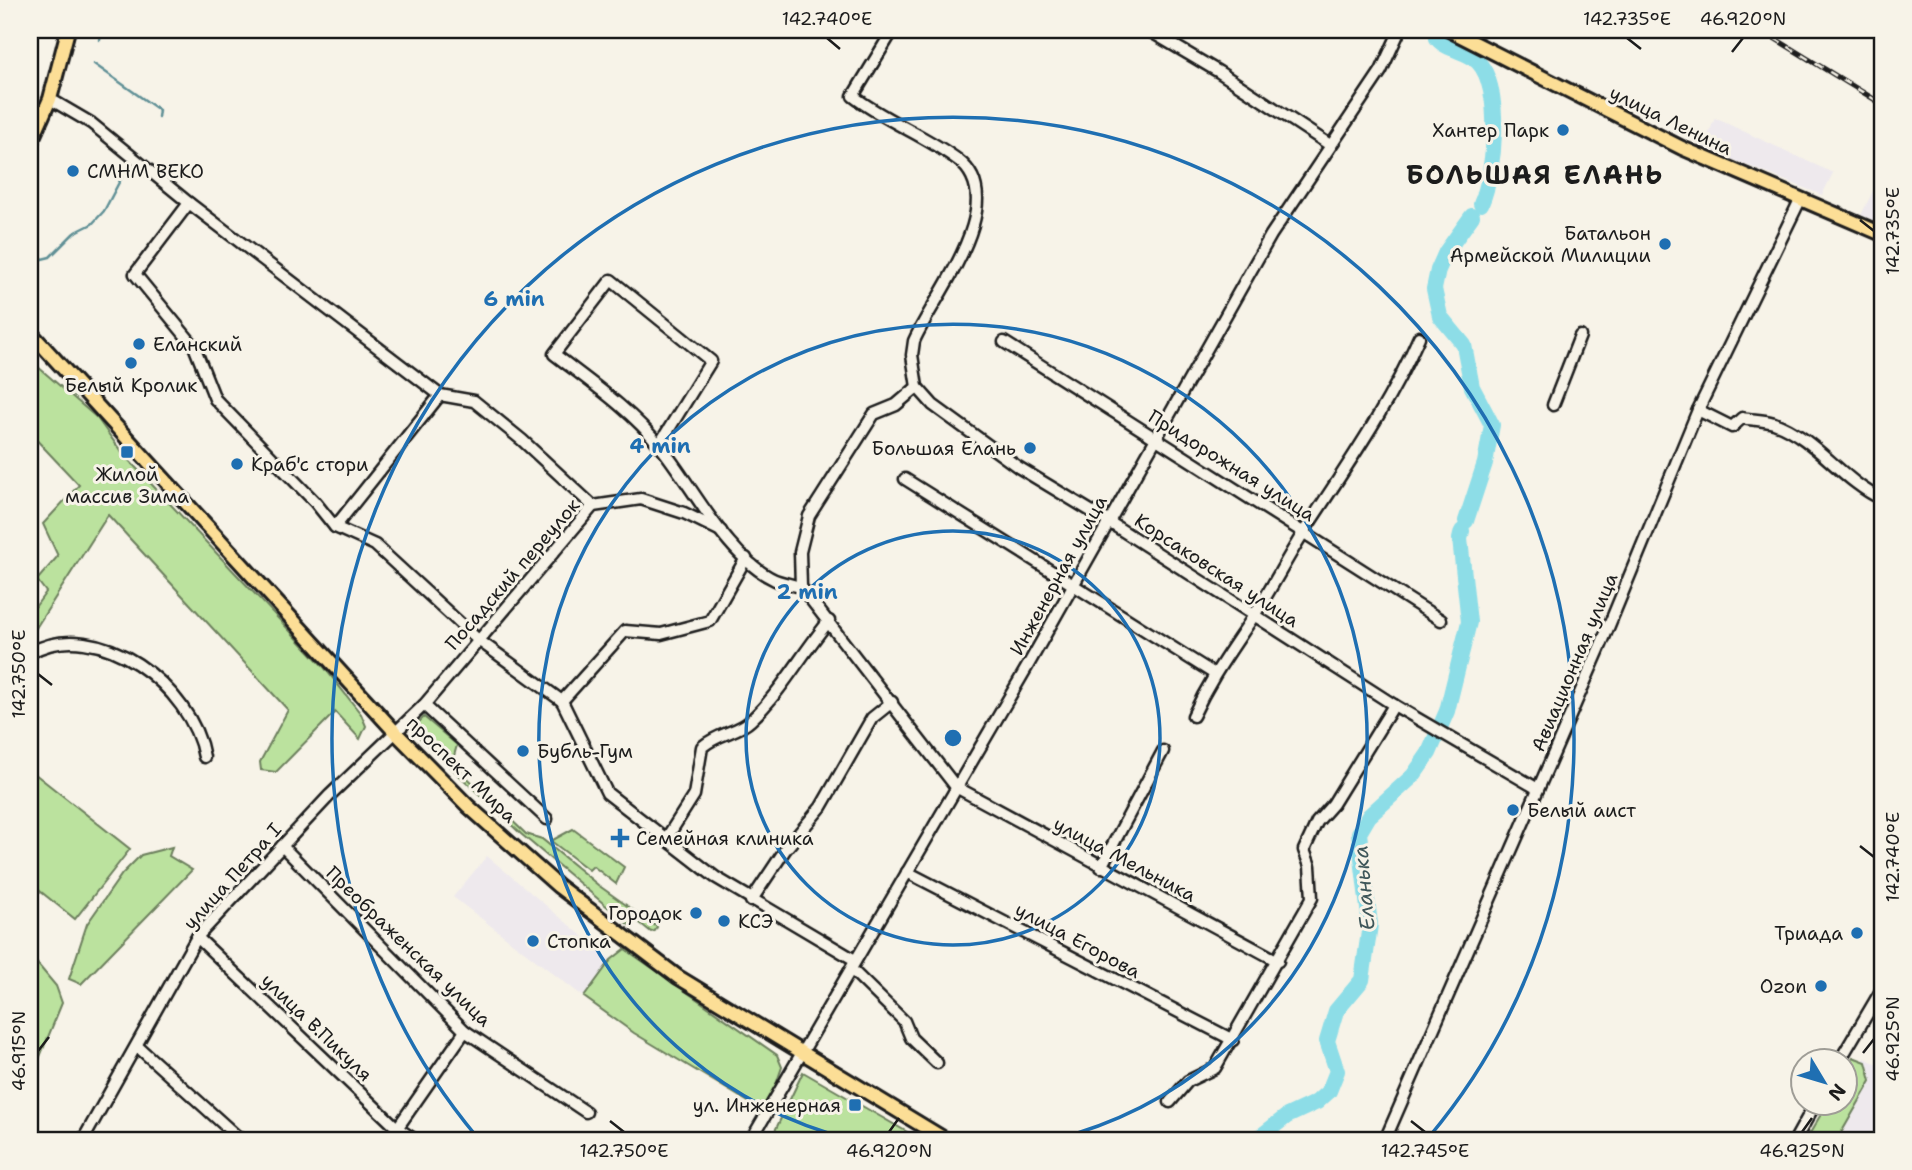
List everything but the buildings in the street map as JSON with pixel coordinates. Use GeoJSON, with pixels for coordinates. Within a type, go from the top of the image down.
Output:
{"type":"FeatureCollection","features":[{"type":"Feature","properties":{"kind":"main road"},"geometry":{"type":"LineString","coordinates":[[30,144],[50,99],[68,30]]}},
{"type":"Feature","properties":{"kind":"main road","name":"улица Ленина"},"geometry":{"type":"LineString","coordinates":[[1449,30],[1674,145],[1882,234]]}},
{"type":"Feature","properties":{"kind":"main road","name":"проспект Мира"},"geometry":{"type":"LineString","coordinates":[[30,332],[396,733],[468,806],[607,926],[678,977],[946,1140]]}},
{"type":"Feature","properties":{"kind":"street"},"geometry":{"type":"LineString","coordinates":[[893,30],[853,96],[958,159],[976,188],[978,203],[973,229],[914,341],[917,387],[896,405],[874,414],[809,516],[800,552],[801,587],[956,787]]}},
{"type":"Feature","properties":{"kind":"street"},"geometry":{"type":"LineString","coordinates":[[1148,30],[1219,72],[1330,145]]}},
{"type":"Feature","properties":{"kind":"street","name":"Инженерная улица"},"geometry":{"type":"LineString","coordinates":[[751,1140],[1070,585],[1109,522],[1271,235],[1381,71],[1400,30]]}},
{"type":"Feature","properties":{"kind":"street"},"geometry":{"type":"LineString","coordinates":[[50,99],[91,123],[189,203],[440,395],[474,401],[593,506]]}},
{"type":"Feature","properties":{"kind":"street","name":"Авиационная улица"},"geometry":{"type":"LineString","coordinates":[[1385,1140],[1538,789],[1698,410],[1800,200]]}},
{"type":"Feature","properties":{"kind":"street"},"geometry":{"type":"LineString","coordinates":[[189,203],[135,274],[194,346],[215,399],[315,502],[335,527],[375,544],[477,639],[562,701],[607,793],[751,901],[853,965],[904,1021],[911,1038],[937,1063]]}},
{"type":"Feature","properties":{"kind":"street","name":"Посадский переулок"},"geometry":{"type":"LineString","coordinates":[[659,444],[711,361],[611,281],[554,354],[619,404],[659,444],[721,531],[746,558],[774,579],[801,587]]}},
{"type":"Feature","properties":{"kind":"street"},"geometry":{"type":"LineString","coordinates":[[1193,716],[1213,673],[1254,615],[1304,531],[1355,456],[1405,369],[1419,337]]}},
{"type":"Feature","properties":{"kind":"street"},"geometry":{"type":"LineString","coordinates":[[1553,405],[1580,337]]}},
{"type":"Feature","properties":{"kind":"street","name":"Придорожная улица"},"geometry":{"type":"LineString","coordinates":[[1004,342],[1156,436],[1441,620]]}},
{"type":"Feature","properties":{"kind":"street","name":"Корсаковская улица"},"geometry":{"type":"LineString","coordinates":[[917,387],[933,405],[1018,467],[1109,522],[1394,705],[1538,789]]}},
{"type":"Feature","properties":{"kind":"street"},"geometry":{"type":"LineString","coordinates":[[335,527],[440,395]]}},
{"type":"Feature","properties":{"kind":"street"},"geometry":{"type":"LineString","coordinates":[[1698,410],[1732,427],[1742,418],[1775,424],[1812,447],[1864,491],[1882,499]]}},
{"type":"Feature","properties":{"kind":"street"},"geometry":{"type":"LineString","coordinates":[[905,479],[1213,673]]}},
{"type":"Feature","properties":{"kind":"street","name":"Посадский переулок"},"geometry":{"type":"LineString","coordinates":[[396,733],[424,705],[477,639],[593,506],[641,499],[684,513],[721,531]]}},
{"type":"Feature","properties":{"kind":"street"},"geometry":{"type":"LineString","coordinates":[[562,701],[625,631],[661,634],[710,621],[746,558]]}},
{"type":"Feature","properties":{"kind":"street"},"geometry":{"type":"LineString","coordinates":[[666,839],[694,795],[702,747],[716,735],[747,724],[765,706],[829,621]]}},
{"type":"Feature","properties":{"kind":"street"},"geometry":{"type":"LineString","coordinates":[[30,653],[52,641],[97,645],[127,656],[141,665],[172,697],[201,742],[204,757]]}},
{"type":"Feature","properties":{"kind":"street"},"geometry":{"type":"LineString","coordinates":[[751,901],[791,841],[821,807],[873,718],[891,702]]}},
{"type":"Feature","properties":{"kind":"street"},"geometry":{"type":"LineString","coordinates":[[424,705],[547,819]]}},
{"type":"Feature","properties":{"kind":"street"},"geometry":{"type":"LineString","coordinates":[[1170,1102],[1188,1081],[1215,1068],[1278,961],[1312,898],[1310,866],[1304,850],[1317,822],[1334,804],[1394,705]]}},
{"type":"Feature","properties":{"kind":"street","name":"улица Петра I"},"geometry":{"type":"LineString","coordinates":[[83,1140],[197,937],[330,794],[396,733]]}},
{"type":"Feature","properties":{"kind":"street"},"geometry":{"type":"LineString","coordinates":[[1101,867],[1163,751]]}},
{"type":"Feature","properties":{"kind":"street","name":"улица Мельника"},"geometry":{"type":"LineString","coordinates":[[956,787],[1278,961]]}},
{"type":"Feature","properties":{"kind":"street","name":"Преображенская улица"},"geometry":{"type":"LineString","coordinates":[[282,846],[465,1031],[586,1112]]}},
{"type":"Feature","properties":{"kind":"street","name":"улица Егорова"},"geometry":{"type":"LineString","coordinates":[[907,872],[1233,1040]]}},
{"type":"Feature","properties":{"kind":"street","name":"улица В.Пикуля"},"geometry":{"type":"LineString","coordinates":[[197,937],[397,1128],[415,1140]]}},
{"type":"Feature","properties":{"kind":"street"},"geometry":{"type":"LineString","coordinates":[[1847,1048],[1882,989]]}},
{"type":"Feature","properties":{"kind":"street"},"geometry":{"type":"LineString","coordinates":[[389,1140],[465,1031]]}},
{"type":"Feature","properties":{"kind":"street"},"geometry":{"type":"LineString","coordinates":[[137,1046],[241,1140]]}},
{"type":"Feature","properties":{"kind":"street"},"geometry":{"type":"LineString","coordinates":[[1794,1140],[1807,1118]]}},
{"type":"Feature","properties":{"kind":"shaded area"},"geometry":{"type":"Polygon","coordinates":[[[1715,118],[1833,173],[1822,195],[1703,148],[1715,118]]]}},
{"type":"Feature","properties":{"kind":"shaded area"},"geometry":{"type":"Polygon","coordinates":[[[1877,183],[1882,185],[1882,224],[1861,215],[1877,183]]]}},
{"type":"Feature","properties":{"kind":"shaded area"},"geometry":{"type":"Polygon","coordinates":[[[487,856],[611,960],[584,997],[453,897],[487,856]]]}},
{"type":"Feature","properties":{"kind":"shaded area"},"geometry":{"type":"Polygon","coordinates":[[[1865,1058],[1882,1067],[1882,1140],[1819,1140],[1836,1118],[1860,1118],[1860,1067],[1865,1058]]]}},
{"type":"Feature","properties":{"kind":"green space"},"geometry":{"type":"Polygon","coordinates":[[[30,360],[97,418],[123,454],[323,666],[361,714],[366,726],[360,739],[335,712],[276,772],[261,770],[260,762],[288,710],[108,515],[34,631],[30,631],[30,614],[46,592],[37,580],[58,556],[43,524],[79,485],[30,433],[30,360]]]}},
{"type":"Feature","properties":{"kind":"green space"},"geometry":{"type":"Polygon","coordinates":[[[424,717],[457,745],[452,763],[526,834],[542,839],[598,885],[657,927],[655,931],[651,932],[635,919],[629,925],[521,834],[420,738],[417,724],[424,717]]]}},
{"type":"Feature","properties":{"kind":"green space"},"geometry":{"type":"Polygon","coordinates":[[[30,770],[130,849],[75,919],[30,883],[30,770]]]}},
{"type":"Feature","properties":{"kind":"green space"},"geometry":{"type":"Polygon","coordinates":[[[573,829],[624,867],[616,884],[593,866],[589,870],[551,841],[573,829]]]}},
{"type":"Feature","properties":{"kind":"green space"},"geometry":{"type":"Polygon","coordinates":[[[172,847],[169,856],[192,870],[81,984],[69,979],[87,924],[122,874],[141,855],[172,847]]]}},
{"type":"Feature","properties":{"kind":"green space"},"geometry":{"type":"Polygon","coordinates":[[[625,949],[777,1055],[782,1067],[772,1096],[760,1109],[634,1033],[584,997],[611,960],[625,949]]]}},
{"type":"Feature","properties":{"kind":"green space"},"geometry":{"type":"Polygon","coordinates":[[[30,955],[56,986],[62,1003],[37,1064],[30,1061],[30,955]]]}},
{"type":"Feature","properties":{"kind":"green space"},"geometry":{"type":"Polygon","coordinates":[[[1860,1060],[1866,1062],[1871,1081],[1860,1100],[1860,1060]]]}},
{"type":"Feature","properties":{"kind":"green space"},"geometry":{"type":"Polygon","coordinates":[[[803,1072],[921,1140],[776,1140],[773,1135],[803,1072]]]}},
{"type":"Feature","properties":{"kind":"green space"},"geometry":{"type":"Polygon","coordinates":[[[1819,1118],[1850,1118],[1837,1140],[1806,1140],[1819,1118]]]}},
{"type":"Feature","properties":{"kind":"waterway"},"geometry":{"type":"LineString","coordinates":[[100,40],[102,30]]}},
{"type":"Feature","properties":{"kind":"waterway","name":"Еланька"},"geometry":{"type":"LineString","coordinates":[[1437,30],[1437,38],[1441,42],[1478,62],[1486,74],[1491,91],[1494,110],[1493,152],[1481,204]]}},
{"type":"Feature","properties":{"kind":"waterway"},"geometry":{"type":"LineString","coordinates":[[94,64],[159,110],[158,117]]}},
{"type":"Feature","properties":{"kind":"waterway"},"geometry":{"type":"LineString","coordinates":[[30,262],[50,257],[74,233],[92,224],[104,211],[126,169]]}},
{"type":"Feature","properties":{"kind":"waterway","name":"Еланька"},"geometry":{"type":"LineString","coordinates":[[1466,521],[1485,463],[1492,425],[1472,387],[1464,345],[1440,316],[1434,289],[1446,252],[1472,216]]}},
{"type":"Feature","properties":{"kind":"waterway","name":"Еланька"},"geometry":{"type":"LineString","coordinates":[[1256,1140],[1287,1116],[1317,1102],[1329,1091],[1337,1071],[1327,1041],[1336,1011],[1362,980],[1370,925],[1359,833],[1369,816],[1413,776],[1429,753],[1447,711],[1469,622],[1460,539],[1462,531]]}},
{"type":"Feature","properties":{"kind":"railway"},"geometry":{"type":"LineString","coordinates":[[1761,30],[1882,104]]}},
{"type":"Feature","properties":{"kind":"place","name":"Хантер Парк"},"geometry":{"type":"Point","coordinates":[1563,130]}},
{"type":"Feature","properties":{"kind":"place","name":"СМНМ ВЕКО"},"geometry":{"type":"Point","coordinates":[73,171]}},
{"type":"Feature","properties":{"kind":"place","name":"Батальон Армейской Милиции"},"geometry":{"type":"Point","coordinates":[1665,244]}},
{"type":"Feature","properties":{"kind":"place","name":"Еланский"},"geometry":{"type":"Point","coordinates":[139,344]}},
{"type":"Feature","properties":{"kind":"place","name":"Белый Кролик"},"geometry":{"type":"Point","coordinates":[131,363]}},
{"type":"Feature","properties":{"kind":"place","name":"Большая Елань"},"geometry":{"type":"Point","coordinates":[1030,448]}},
{"type":"Feature","properties":{"kind":"place","name":"Жилой массив Зима"},"geometry":{"type":"Point","coordinates":[127,452]}},
{"type":"Feature","properties":{"kind":"place","name":"Краб'с стори"},"geometry":{"type":"Point","coordinates":[237,464]}},
{"type":"Feature","properties":{"kind":"place","name":"Бубль-Гум"},"geometry":{"type":"Point","coordinates":[523,751]}},
{"type":"Feature","properties":{"kind":"place","name":"Белый аист"},"geometry":{"type":"Point","coordinates":[1513,810]}},
{"type":"Feature","properties":{"kind":"place","name":"Семейная клиника"},"geometry":{"type":"Point","coordinates":[620,838]}},
{"type":"Feature","properties":{"kind":"place","name":"Городок"},"geometry":{"type":"Point","coordinates":[696,913]}},
{"type":"Feature","properties":{"kind":"place","name":"КСЭ"},"geometry":{"type":"Point","coordinates":[724,921]}},
{"type":"Feature","properties":{"kind":"place","name":"Триада"},"geometry":{"type":"Point","coordinates":[1857,933]}},
{"type":"Feature","properties":{"kind":"place","name":"Стопка"},"geometry":{"type":"Point","coordinates":[533,941]}},
{"type":"Feature","properties":{"kind":"place","name":"Ozon"},"geometry":{"type":"Point","coordinates":[1821,986]}},
{"type":"Feature","properties":{"kind":"place","name":"ул. Инженерная"},"geometry":{"type":"Point","coordinates":[855,1105]}},
{"type":"Feature","properties":{"kind":"district","name":"БОЛЬШАЯ ЕЛАНЬ"},"geometry":{"type":"Point","coordinates":[1535,175]}}]}
